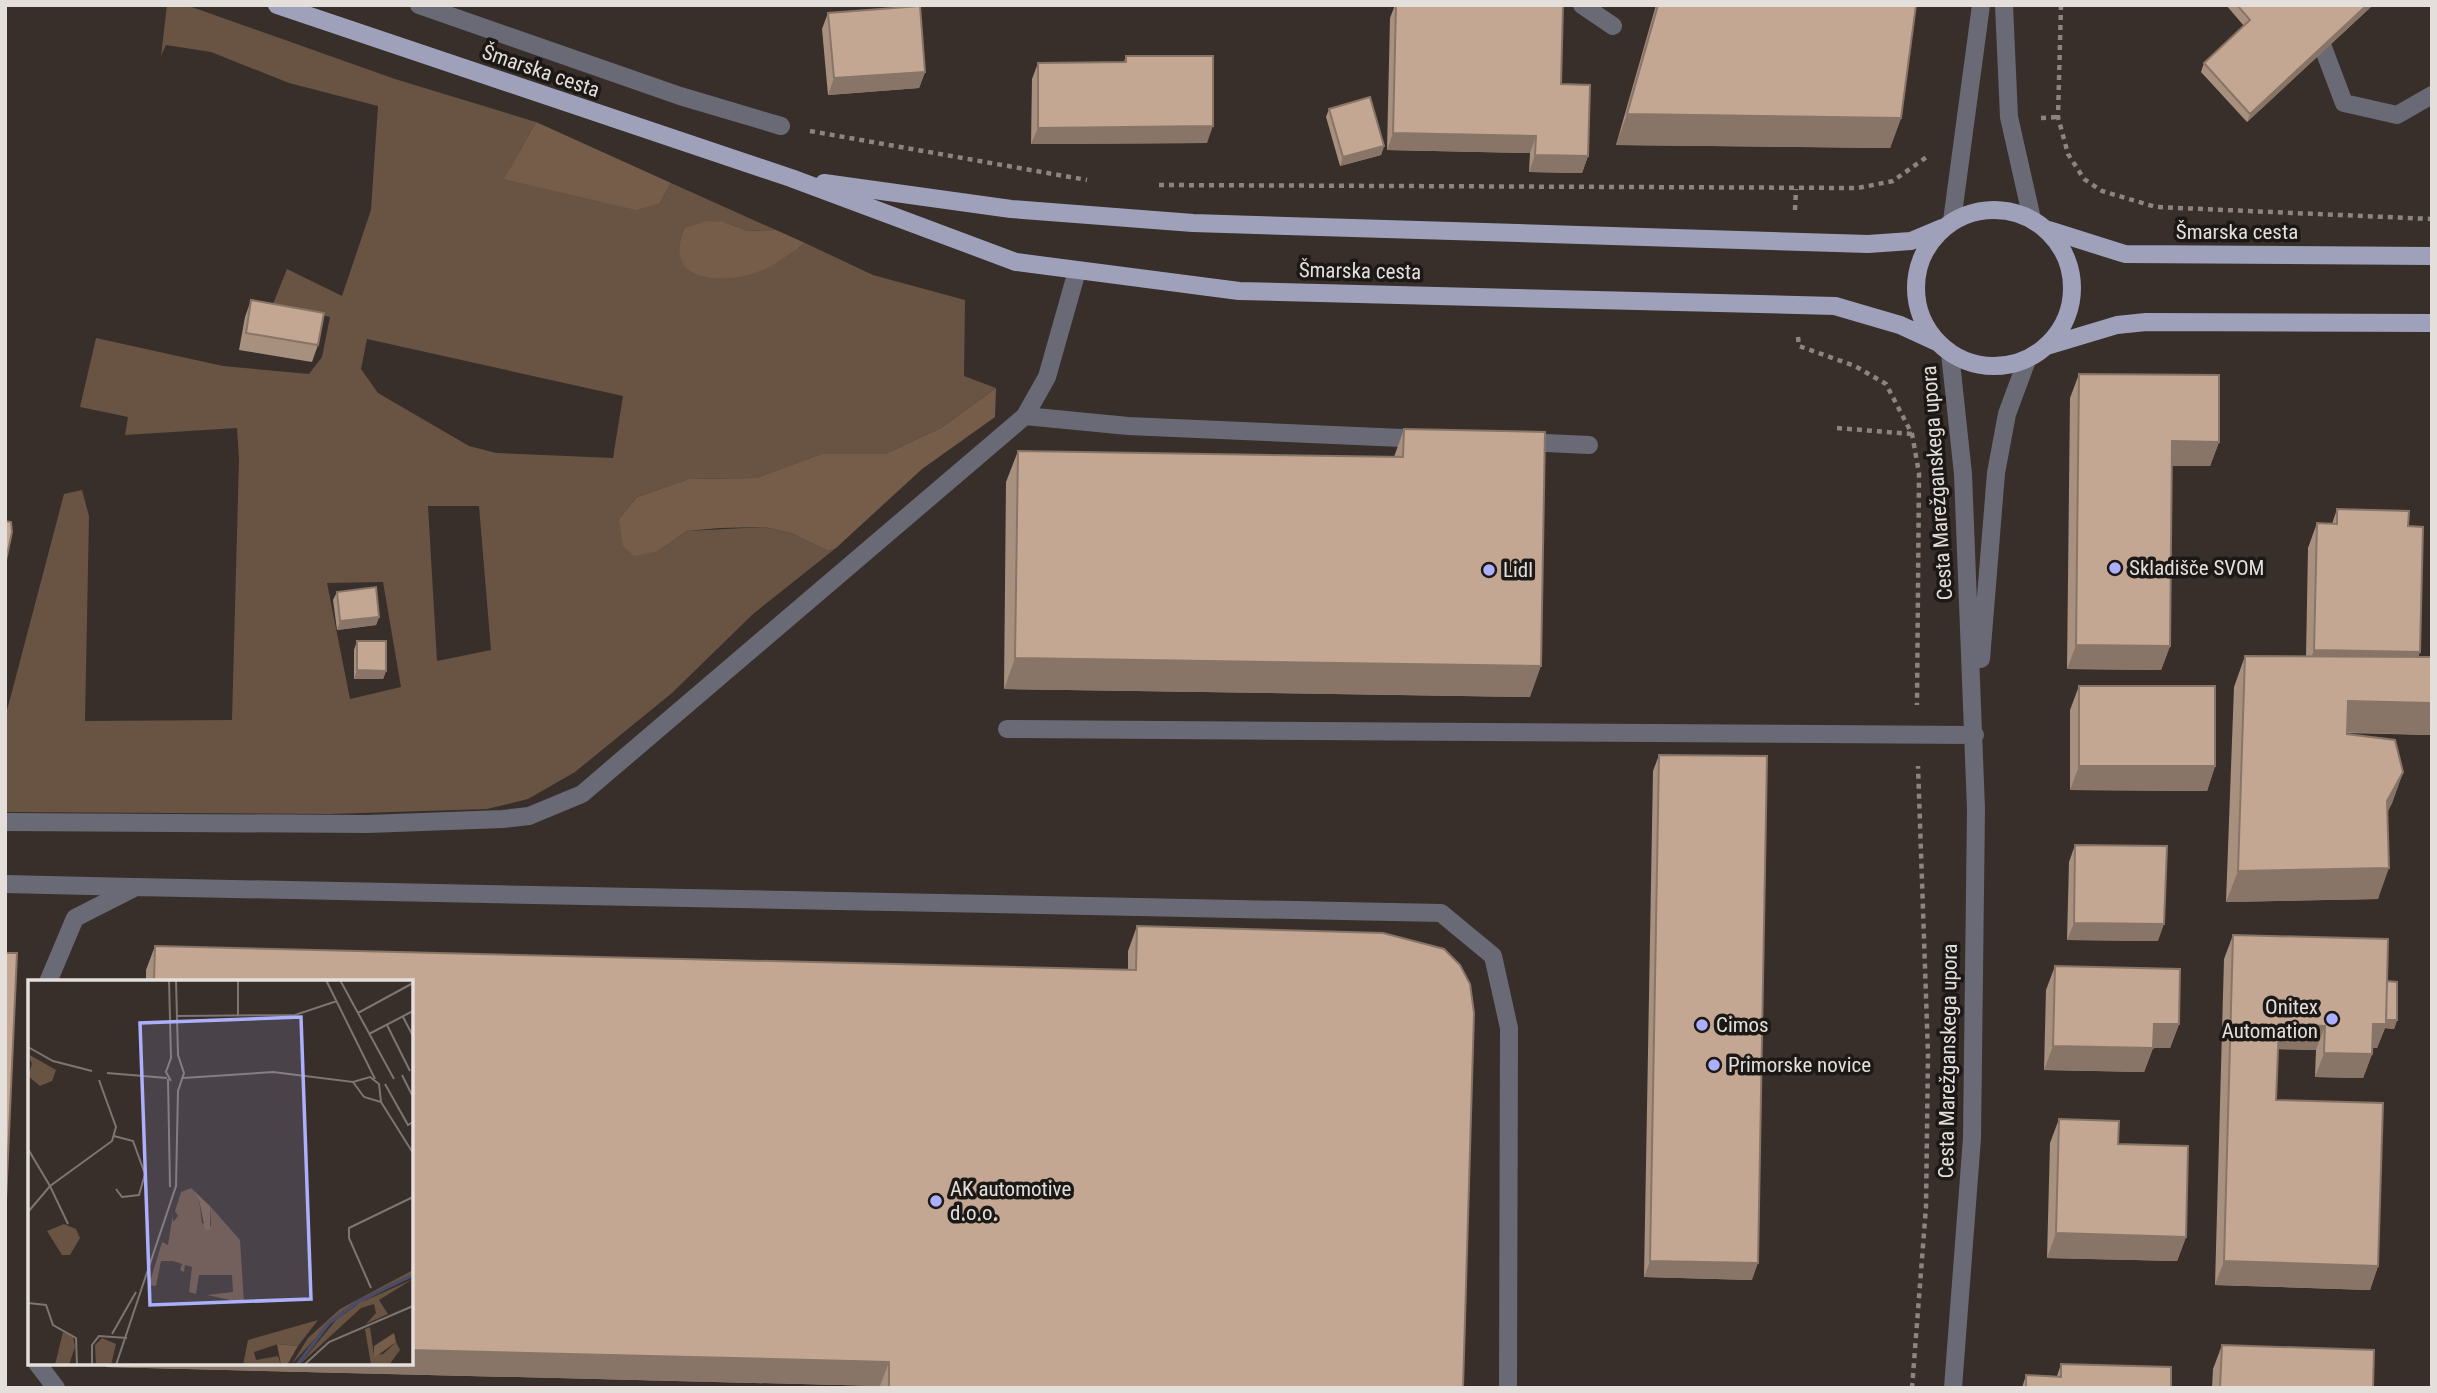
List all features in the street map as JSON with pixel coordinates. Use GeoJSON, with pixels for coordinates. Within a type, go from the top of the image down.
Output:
{"type":"FeatureCollection","features":[{"type":"Feature","properties":{"kind":"main road","name":"Šmarska cesta"},"geometry":{"type":"LineString","coordinates":[[277,5],[791,178],[1016,262],[1239,291],[1835,306],[1900,324],[1944,348]]}},
{"type":"Feature","properties":{"kind":"main road","name":"Šmarska cesta"},"geometry":{"type":"LineString","coordinates":[[791,178],[1011,209],[1193,223],[1868,244],[1911,241],[1947,225]]}},
{"type":"Feature","properties":{"kind":"main road"},"geometry":{"type":"LineString","coordinates":[[1992,209],[2017,212],[2039,224],[2063,249],[2071,274],[2072,300],[2063,326],[2047,346],[2027,360],[2008,366],[1988,367],[1968,363],[1944,348],[1923,322],[1916,284],[1917,272],[1926,248],[1947,225],[1967,214],[1992,209]]}},
{"type":"Feature","properties":{"kind":"main road","name":"Šmarska cesta"},"geometry":{"type":"LineString","coordinates":[[2039,224],[2125,254],[2432,256]]}},
{"type":"Feature","properties":{"kind":"main road"},"geometry":{"type":"LineString","coordinates":[[2047,346],[2117,325],[2146,322],[2432,323]]}},
{"type":"Feature","properties":{"kind":"street"},"geometry":{"type":"LineString","coordinates":[[419,5],[680,96],[781,126]]}},
{"type":"Feature","properties":{"kind":"street"},"geometry":{"type":"LineString","coordinates":[[1582,5],[1613,26]]}},
{"type":"Feature","properties":{"kind":"street"},"geometry":{"type":"LineString","coordinates":[[1947,225],[1981,5]]}},
{"type":"Feature","properties":{"kind":"street"},"geometry":{"type":"LineString","coordinates":[[2004,5],[2009,117],[2039,224]]}},
{"type":"Feature","properties":{"kind":"street"},"geometry":{"type":"LineString","coordinates":[[2307,5],[2344,103],[2397,115],[2432,95]]}},
{"type":"Feature","properties":{"kind":"street"},"geometry":{"type":"LineString","coordinates":[[5,822],[368,824],[529,816],[557,806],[603,778],[1025,416],[1047,377],[1077,271]]}},
{"type":"Feature","properties":{"kind":"street","name":"Cesta Marežganskega upora"},"geometry":{"type":"LineString","coordinates":[[1944,348],[1963,474],[1975,735],[1972,1138],[1953,1388]]}},
{"type":"Feature","properties":{"kind":"street","name":"Cesta Marežganskega upora"},"geometry":{"type":"LineString","coordinates":[[1975,735],[1996,473],[2007,414],[2027,360]]}},
{"type":"Feature","properties":{"kind":"street"},"geometry":{"type":"LineString","coordinates":[[1025,416],[1128,426],[1449,440]]}},
{"type":"Feature","properties":{"kind":"street"},"geometry":{"type":"LineString","coordinates":[[1505,442],[1589,445]]}},
{"type":"Feature","properties":{"kind":"street"},"geometry":{"type":"LineString","coordinates":[[1007,729],[1975,735]]}},
{"type":"Feature","properties":{"kind":"street"},"geometry":{"type":"LineString","coordinates":[[5,884],[1441,913],[1493,956],[1509,1028],[1508,1388]]}},
{"type":"Feature","properties":{"kind":"street"},"geometry":{"type":"LineString","coordinates":[[49,980],[75,918],[136,887]]}},
{"type":"Feature","properties":{"kind":"street"},"geometry":{"type":"LineString","coordinates":[[39,1365],[56,1388]]}},
{"type":"Feature","properties":{"kind":"path"},"geometry":{"type":"LineString","coordinates":[[2061,5],[2058,117],[2067,154],[2084,179],[2102,191],[2156,207],[2432,219]]}},
{"type":"Feature","properties":{"kind":"path"},"geometry":{"type":"LineString","coordinates":[[781,126],[1092,181]]}},
{"type":"Feature","properties":{"kind":"path"},"geometry":{"type":"LineString","coordinates":[[1147,185],[1858,188],[1893,181],[1931,153]]}},
{"type":"Feature","properties":{"kind":"path"},"geometry":{"type":"LineString","coordinates":[[1799,346],[1855,366],[1886,384],[1912,434],[1919,473],[1917,734],[1928,1054],[1926,1207],[1912,1388]]}},
{"type":"Feature","properties":{"kind":"path"},"geometry":{"type":"LineString","coordinates":[[1838,428],[1912,434]]}},
{"type":"Feature","properties":{"kind":"shaded area"},"geometry":{"type":"Polygon","coordinates":[[[167,5],[186,5],[395,79],[536,122],[505,178],[660,203],[671,183],[776,230],[748,231],[724,222],[758,272],[805,243],[873,275],[965,300],[964,376],[996,388],[941,428],[885,454],[821,454],[756,478],[689,479],[637,497],[619,519],[658,551],[687,531],[764,527],[791,533],[828,551],[836,548],[753,614],[672,693],[575,772],[528,799],[487,809],[330,814],[5,812],[5,718],[64,494],[82,490],[89,516],[85,721],[232,720],[239,459],[237,428],[125,435],[128,417],[80,407],[96,338],[223,366],[309,374],[322,357],[330,317],[273,304],[287,269],[342,296],[371,210],[378,106],[289,83],[211,52],[166,45],[161,56],[167,5]],[[367,339],[361,369],[378,393],[469,446],[496,453],[613,458],[623,396],[367,339]],[[428,506],[437,661],[491,650],[479,506],[428,506]],[[383,582],[327,583],[350,699],[401,687],[383,582]]]}},
{"type":"Feature","properties":{"kind":"shaded area"},"geometry":{"type":"Polygon","coordinates":[[[536,122],[671,183],[660,203],[636,210],[504,179],[536,122]]]}},
{"type":"Feature","properties":{"kind":"shaded area"},"geometry":{"type":"Polygon","coordinates":[[[706,221],[724,222],[748,231],[776,230],[805,243],[758,272],[712,278],[688,269],[681,259],[680,246],[685,228],[706,221]]]}},
{"type":"Feature","properties":{"kind":"shaded area"},"geometry":{"type":"Polygon","coordinates":[[[996,388],[995,417],[922,469],[836,548],[828,551],[791,533],[764,527],[687,531],[658,551],[634,556],[623,546],[619,519],[637,497],[689,479],[756,478],[821,454],[885,454],[941,428],[996,388]]]}},
{"type":"Feature","properties":{"kind":"building"},"geometry":{"type":"Polygon","coordinates":[[[1396,5],[1563,5],[1561,84],[1590,85],[1588,156],[1535,155],[1536,136],[1393,133],[1396,5]]]}},
{"type":"Feature","properties":{"kind":"building"},"geometry":{"type":"Polygon","coordinates":[[[1658,5],[1916,5],[1901,118],[1627,114],[1658,5]]]}},
{"type":"Feature","properties":{"kind":"building"},"geometry":{"type":"Polygon","coordinates":[[[2237,5],[2367,5],[2250,114],[2204,63],[2250,20],[2237,5]]]}},
{"type":"Feature","properties":{"kind":"building"},"geometry":{"type":"Polygon","coordinates":[[[920,6],[925,72],[834,78],[828,13],[920,6]]]}},
{"type":"Feature","properties":{"kind":"building"},"geometry":{"type":"Polygon","coordinates":[[[1126,56],[1213,56],[1213,126],[1038,128],[1038,63],[1126,62],[1126,56]]]}},
{"type":"Feature","properties":{"kind":"building"},"geometry":{"type":"Polygon","coordinates":[[[1370,97],[1384,146],[1343,157],[1329,109],[1370,97]]]}},
{"type":"Feature","properties":{"kind":"building"},"geometry":{"type":"Polygon","coordinates":[[[251,300],[324,313],[318,345],[246,333],[251,300]]]}},
{"type":"Feature","properties":{"kind":"building","name":"Skladišče SVOM"},"geometry":{"type":"Polygon","coordinates":[[[2079,374],[2219,375],[2219,442],[2172,441],[2170,646],[2076,645],[2079,374]]]}},
{"type":"Feature","properties":{"kind":"building"},"geometry":{"type":"Polygon","coordinates":[[[1404,429],[1545,432],[1541,666],[1015,658],[1018,451],[1403,457],[1404,429]]]}},
{"type":"Feature","properties":{"kind":"building"},"geometry":{"type":"Polygon","coordinates":[[[2337,509],[2409,511],[2408,526],[2423,527],[2420,652],[2314,650],[2317,523],[2337,524],[2337,509]]]}},
{"type":"Feature","properties":{"kind":"building"},"geometry":{"type":"Polygon","coordinates":[[[5,521],[11,522],[12,532],[5,565],[5,521]]]}},
{"type":"Feature","properties":{"kind":"building"},"geometry":{"type":"Polygon","coordinates":[[[376,587],[379,617],[340,621],[337,592],[376,587]]]}},
{"type":"Feature","properties":{"kind":"building"},"geometry":{"type":"Polygon","coordinates":[[[357,641],[386,641],[386,671],[357,670],[357,641]]]}},
{"type":"Feature","properties":{"kind":"building"},"geometry":{"type":"Polygon","coordinates":[[[2245,656],[2432,657],[2432,703],[2348,701],[2347,734],[2395,740],[2403,772],[2387,801],[2389,868],[2238,871],[2245,656]]]}},
{"type":"Feature","properties":{"kind":"building"},"geometry":{"type":"Polygon","coordinates":[[[2079,686],[2215,686],[2215,766],[2079,766],[2079,686]]]}},
{"type":"Feature","properties":{"kind":"building","name":"Cimos"},"geometry":{"type":"Polygon","coordinates":[[[1659,755],[1767,756],[1758,1263],[1650,1261],[1659,755]]]}},
{"type":"Feature","properties":{"kind":"building"},"geometry":{"type":"Polygon","coordinates":[[[2075,845],[2167,846],[2164,924],[2074,923],[2075,845]]]}},
{"type":"Feature","properties":{"kind":"building","name":"AK automotive d.o.o."},"geometry":{"type":"Polygon","coordinates":[[[1137,926],[1383,933],[1444,949],[1460,965],[1470,984],[1474,1013],[1463,1388],[889,1388],[889,1362],[413,1350],[413,980],[154,980],[155,946],[1136,970],[1137,926]]]}},
{"type":"Feature","properties":{"kind":"building"},"geometry":{"type":"Polygon","coordinates":[[[2233,935],[2388,939],[2386,1024],[2373,1024],[2372,1054],[2324,1053],[2325,1026],[2279,1024],[2276,1100],[2383,1103],[2378,1266],[2224,1261],[2233,935]]]}},
{"type":"Feature","properties":{"kind":"building"},"geometry":{"type":"Polygon","coordinates":[[[5,953],[17,953],[5,1223],[5,953]]]}},
{"type":"Feature","properties":{"kind":"building"},"geometry":{"type":"Polygon","coordinates":[[[2055,966],[2180,969],[2179,1024],[2154,1024],[2153,1048],[2053,1046],[2055,966]]]}},
{"type":"Feature","properties":{"kind":"building"},"geometry":{"type":"Polygon","coordinates":[[[2387,981],[2397,982],[2397,1020],[2386,1020],[2387,981]]]}},
{"type":"Feature","properties":{"kind":"building"},"geometry":{"type":"Polygon","coordinates":[[[2059,1119],[2119,1121],[2118,1144],[2188,1146],[2186,1237],[2056,1233],[2059,1119]]]}},
{"type":"Feature","properties":{"kind":"building"},"geometry":{"type":"Polygon","coordinates":[[[2222,1345],[2374,1350],[2373,1388],[2220,1388],[2222,1345]]]}},
{"type":"Feature","properties":{"kind":"building"},"geometry":{"type":"Polygon","coordinates":[[[2061,1364],[2171,1367],[2171,1388],[2026,1388],[2026,1375],[2061,1377],[2061,1364]]]}},
{"type":"Feature","properties":{"kind":"place","name":"Skladišče SVOM"},"geometry":{"type":"Point","coordinates":[2115,568]}},
{"type":"Feature","properties":{"kind":"place","name":"Lidl"},"geometry":{"type":"Point","coordinates":[1489,570]}},
{"type":"Feature","properties":{"kind":"place","name":"Onitex Automation"},"geometry":{"type":"Point","coordinates":[2332,1019]}},
{"type":"Feature","properties":{"kind":"place","name":"Cimos"},"geometry":{"type":"Point","coordinates":[1702,1025]}},
{"type":"Feature","properties":{"kind":"place","name":"Primorske novice"},"geometry":{"type":"Point","coordinates":[1714,1065]}},
{"type":"Feature","properties":{"kind":"place","name":"AK automotive d.o.o."},"geometry":{"type":"Point","coordinates":[936,1201]}}]}
